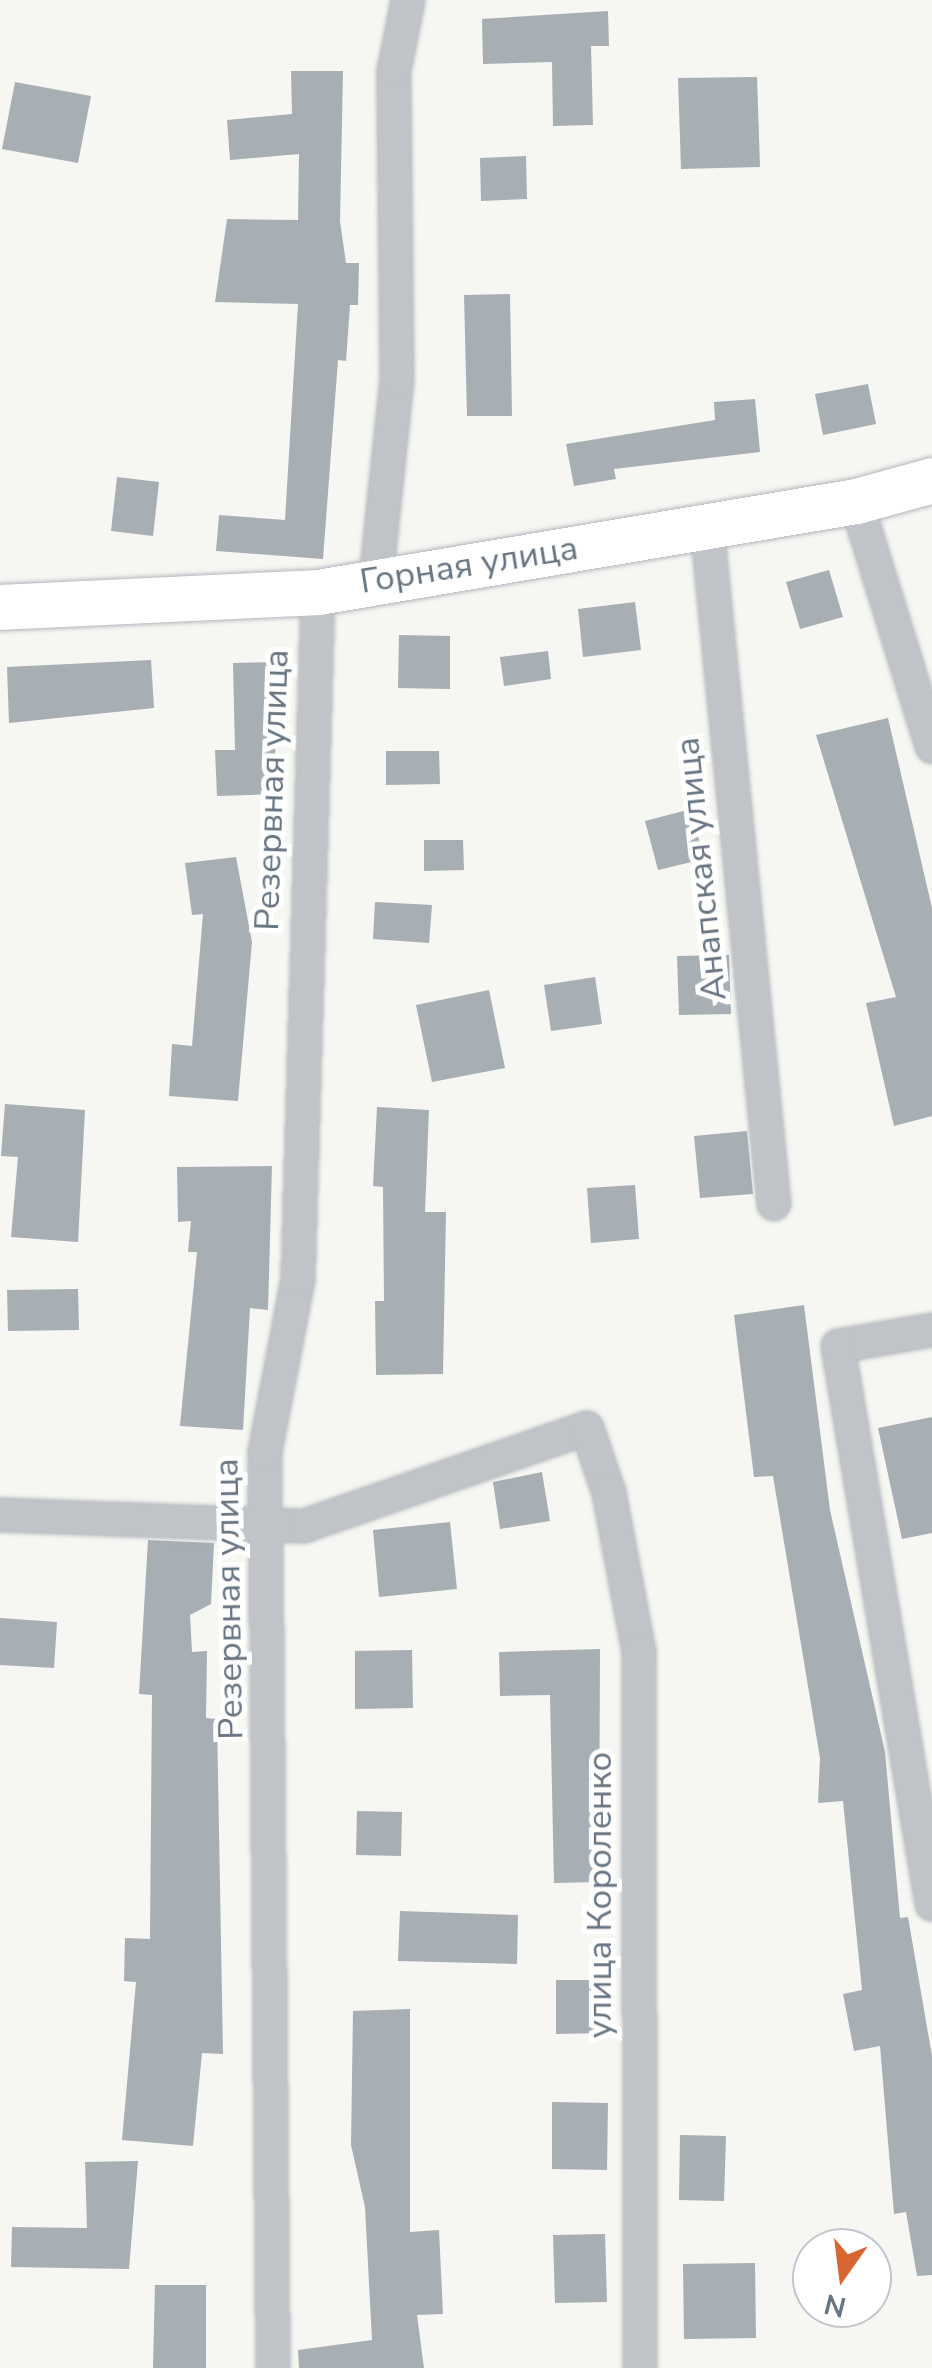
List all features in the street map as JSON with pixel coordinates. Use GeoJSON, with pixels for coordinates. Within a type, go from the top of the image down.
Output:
{"type":"FeatureCollection","features":[{"type":"Feature","properties":{"kind":"main road","name":"Горная улица"},"geometry":{"type":"LineString","coordinates":[[0,607],[318,592],[376,579],[856,501],[932,480]]}},
{"type":"Feature","properties":{"kind":"street"},"geometry":{"type":"LineString","coordinates":[[376,579],[397,380],[394,72],[408,0]]}},
{"type":"Feature","properties":{"kind":"street"},"geometry":{"type":"LineString","coordinates":[[856,501],[932,748]]}},
{"type":"Feature","properties":{"kind":"street","name":"Анапская улица"},"geometry":{"type":"LineString","coordinates":[[706,526],[774,1204]]}},
{"type":"Feature","properties":{"kind":"street","name":"Резервная улица"},"geometry":{"type":"LineString","coordinates":[[273,2368],[269,1522],[265,1452],[298,1279],[318,592]]}},
{"type":"Feature","properties":{"kind":"street"},"geometry":{"type":"LineString","coordinates":[[932,1330],[838,1346],[932,1904]]}},
{"type":"Feature","properties":{"kind":"street","name":"улица Короленко"},"geometry":{"type":"LineString","coordinates":[[269,1522],[304,1526],[587,1428],[610,1492],[640,1652],[640,2368]]}},
{"type":"Feature","properties":{"kind":"street"},"geometry":{"type":"LineString","coordinates":[[0,1514],[269,1522]]}},
{"type":"Feature","properties":{"kind":"building"},"geometry":{"type":"Polygon","coordinates":[[[608,11],[609,46],[591,46],[593,125],[553,126],[552,62],[483,64],[482,19],[608,11]]]}},
{"type":"Feature","properties":{"kind":"building"},"geometry":{"type":"Polygon","coordinates":[[[291,71],[343,71],[340,221],[346,263],[359,263],[358,305],[350,305],[346,361],[338,360],[323,559],[216,551],[219,515],[285,520],[298,304],[215,302],[227,219],[298,220],[299,154],[230,160],[227,120],[292,114],[291,71]]]}},
{"type":"Feature","properties":{"kind":"building"},"geometry":{"type":"Polygon","coordinates":[[[757,77],[760,167],[681,169],[678,78],[757,77]]]}},
{"type":"Feature","properties":{"kind":"building"},"geometry":{"type":"Polygon","coordinates":[[[15,82],[91,96],[78,163],[2,149],[15,82]]]}},
{"type":"Feature","properties":{"kind":"building"},"geometry":{"type":"Polygon","coordinates":[[[526,156],[527,199],[481,201],[480,158],[526,156]]]}},
{"type":"Feature","properties":{"kind":"building"},"geometry":{"type":"Polygon","coordinates":[[[510,294],[512,416],[467,416],[464,295],[510,294]]]}},
{"type":"Feature","properties":{"kind":"building"},"geometry":{"type":"Polygon","coordinates":[[[868,384],[876,424],[823,435],[815,394],[868,384]]]}},
{"type":"Feature","properties":{"kind":"building"},"geometry":{"type":"Polygon","coordinates":[[[755,399],[760,452],[614,469],[616,479],[574,486],[566,444],[715,420],[714,402],[755,399]]]}},
{"type":"Feature","properties":{"kind":"building"},"geometry":{"type":"Polygon","coordinates":[[[117,477],[159,482],[153,536],[111,531],[117,477]]]}},
{"type":"Feature","properties":{"kind":"building"},"geometry":{"type":"Polygon","coordinates":[[[829,570],[843,617],[800,629],[786,582],[829,570]]]}},
{"type":"Feature","properties":{"kind":"building"},"geometry":{"type":"Polygon","coordinates":[[[635,602],[641,650],[583,657],[578,609],[635,602]]]}},
{"type":"Feature","properties":{"kind":"building"},"geometry":{"type":"Polygon","coordinates":[[[399,635],[450,636],[450,689],[398,688],[399,635]]]}},
{"type":"Feature","properties":{"kind":"building"},"geometry":{"type":"Polygon","coordinates":[[[548,651],[551,679],[504,686],[500,657],[548,651]]]}},
{"type":"Feature","properties":{"kind":"building"},"geometry":{"type":"Polygon","coordinates":[[[151,660],[154,708],[9,723],[7,667],[151,660]]]}},
{"type":"Feature","properties":{"kind":"building"},"geometry":{"type":"Polygon","coordinates":[[[278,662],[274,794],[217,796],[215,750],[235,750],[233,663],[278,662]]]}},
{"type":"Feature","properties":{"kind":"building"},"geometry":{"type":"Polygon","coordinates":[[[888,718],[932,908],[932,1116],[894,1126],[866,1003],[896,997],[816,735],[888,718]]]}},
{"type":"Feature","properties":{"kind":"building"},"geometry":{"type":"Polygon","coordinates":[[[386,751],[439,751],[440,784],[386,785],[386,751]]]}},
{"type":"Feature","properties":{"kind":"building"},"geometry":{"type":"Polygon","coordinates":[[[691,809],[704,859],[658,870],[645,821],[691,809]]]}},
{"type":"Feature","properties":{"kind":"building"},"geometry":{"type":"Polygon","coordinates":[[[424,840],[463,840],[464,870],[424,871],[424,840]]]}},
{"type":"Feature","properties":{"kind":"building"},"geometry":{"type":"Polygon","coordinates":[[[236,857],[252,942],[238,1101],[169,1096],[172,1044],[192,1046],[203,914],[192,915],[185,863],[236,857]]]}},
{"type":"Feature","properties":{"kind":"building"},"geometry":{"type":"Polygon","coordinates":[[[375,902],[432,905],[429,943],[373,939],[375,902]]]}},
{"type":"Feature","properties":{"kind":"building"},"geometry":{"type":"Polygon","coordinates":[[[729,955],[731,1014],[679,1015],[677,956],[729,955]]]}},
{"type":"Feature","properties":{"kind":"building"},"geometry":{"type":"Polygon","coordinates":[[[595,977],[602,1024],[551,1031],[544,985],[595,977]]]}},
{"type":"Feature","properties":{"kind":"building"},"geometry":{"type":"Polygon","coordinates":[[[489,990],[505,1068],[432,1082],[416,1005],[489,990]]]}},
{"type":"Feature","properties":{"kind":"building"},"geometry":{"type":"Polygon","coordinates":[[[5,1104],[85,1110],[78,1242],[11,1237],[18,1157],[1,1156],[5,1104]]]}},
{"type":"Feature","properties":{"kind":"building"},"geometry":{"type":"Polygon","coordinates":[[[377,1107],[429,1110],[425,1212],[446,1212],[443,1374],[376,1375],[375,1301],[384,1301],[383,1187],[373,1186],[377,1107]]]}},
{"type":"Feature","properties":{"kind":"building"},"geometry":{"type":"Polygon","coordinates":[[[747,1131],[753,1194],[700,1198],[694,1136],[747,1131]]]}},
{"type":"Feature","properties":{"kind":"building"},"geometry":{"type":"Polygon","coordinates":[[[272,1166],[268,1310],[250,1308],[243,1430],[180,1426],[197,1252],[188,1252],[191,1221],[178,1222],[177,1167],[272,1166]]]}},
{"type":"Feature","properties":{"kind":"building"},"geometry":{"type":"Polygon","coordinates":[[[635,1185],[639,1239],[591,1243],[587,1188],[635,1185]]]}},
{"type":"Feature","properties":{"kind":"building"},"geometry":{"type":"Polygon","coordinates":[[[78,1289],[79,1330],[8,1331],[7,1290],[78,1289]]]}},
{"type":"Feature","properties":{"kind":"building"},"geometry":{"type":"Polygon","coordinates":[[[804,1305],[830,1510],[885,1752],[900,1918],[908,1917],[932,2056],[932,2275],[917,2276],[906,2212],[894,2214],[880,2046],[854,2051],[843,1994],[862,1990],[843,1801],[818,1803],[820,1758],[773,1476],[754,1477],[734,1315],[804,1305]]]}},
{"type":"Feature","properties":{"kind":"building"},"geometry":{"type":"Polygon","coordinates":[[[932,1417],[932,1533],[902,1539],[878,1428],[932,1417]]]}},
{"type":"Feature","properties":{"kind":"building"},"geometry":{"type":"Polygon","coordinates":[[[542,1472],[550,1521],[500,1529],[493,1482],[542,1472]]]}},
{"type":"Feature","properties":{"kind":"building"},"geometry":{"type":"Polygon","coordinates":[[[450,1522],[457,1589],[379,1597],[373,1530],[450,1522]]]}},
{"type":"Feature","properties":{"kind":"building"},"geometry":{"type":"Polygon","coordinates":[[[148,1540],[214,1543],[211,1604],[190,1615],[192,1652],[207,1651],[206,1718],[217,1719],[223,2054],[202,2053],[193,2146],[122,2140],[136,1982],[124,1981],[125,1938],[150,1939],[152,1695],[139,1694],[148,1540]]]}},
{"type":"Feature","properties":{"kind":"building"},"geometry":{"type":"Polygon","coordinates":[[[0,1618],[57,1622],[54,1668],[0,1665],[0,1618]]]}},
{"type":"Feature","properties":{"kind":"building"},"geometry":{"type":"Polygon","coordinates":[[[600,1649],[599,1882],[554,1883],[550,1695],[500,1696],[499,1652],[600,1649]]]}},
{"type":"Feature","properties":{"kind":"building"},"geometry":{"type":"Polygon","coordinates":[[[412,1650],[413,1708],[355,1709],[355,1651],[412,1650]]]}},
{"type":"Feature","properties":{"kind":"building"},"geometry":{"type":"Polygon","coordinates":[[[357,1811],[402,1812],[401,1856],[356,1855],[357,1811]]]}},
{"type":"Feature","properties":{"kind":"building"},"geometry":{"type":"Polygon","coordinates":[[[400,1911],[518,1915],[517,1964],[398,1961],[400,1911]]]}},
{"type":"Feature","properties":{"kind":"building"},"geometry":{"type":"Polygon","coordinates":[[[556,1980],[601,1980],[601,2033],[556,2034],[556,1980]]]}},
{"type":"Feature","properties":{"kind":"building"},"geometry":{"type":"Polygon","coordinates":[[[410,2009],[410,2232],[439,2230],[443,2314],[417,2315],[424,2368],[299,2368],[298,2350],[372,2340],[365,2207],[351,2145],[353,2011],[410,2009]]]}},
{"type":"Feature","properties":{"kind":"building"},"geometry":{"type":"Polygon","coordinates":[[[552,2102],[608,2103],[607,2170],[552,2169],[552,2102]]]}},
{"type":"Feature","properties":{"kind":"building"},"geometry":{"type":"Polygon","coordinates":[[[680,2135],[726,2136],[724,2201],[679,2200],[680,2135]]]}},
{"type":"Feature","properties":{"kind":"building"},"geometry":{"type":"Polygon","coordinates":[[[138,2161],[129,2269],[11,2267],[12,2227],[87,2228],[85,2162],[138,2161]]]}},
{"type":"Feature","properties":{"kind":"building"},"geometry":{"type":"Polygon","coordinates":[[[605,2234],[607,2302],[555,2303],[553,2235],[605,2234]]]}},
{"type":"Feature","properties":{"kind":"building"},"geometry":{"type":"Polygon","coordinates":[[[755,2263],[756,2338],[684,2339],[683,2264],[755,2263]]]}},
{"type":"Feature","properties":{"kind":"building"},"geometry":{"type":"Polygon","coordinates":[[[155,2285],[206,2285],[206,2368],[153,2368],[155,2285]]]}}]}
